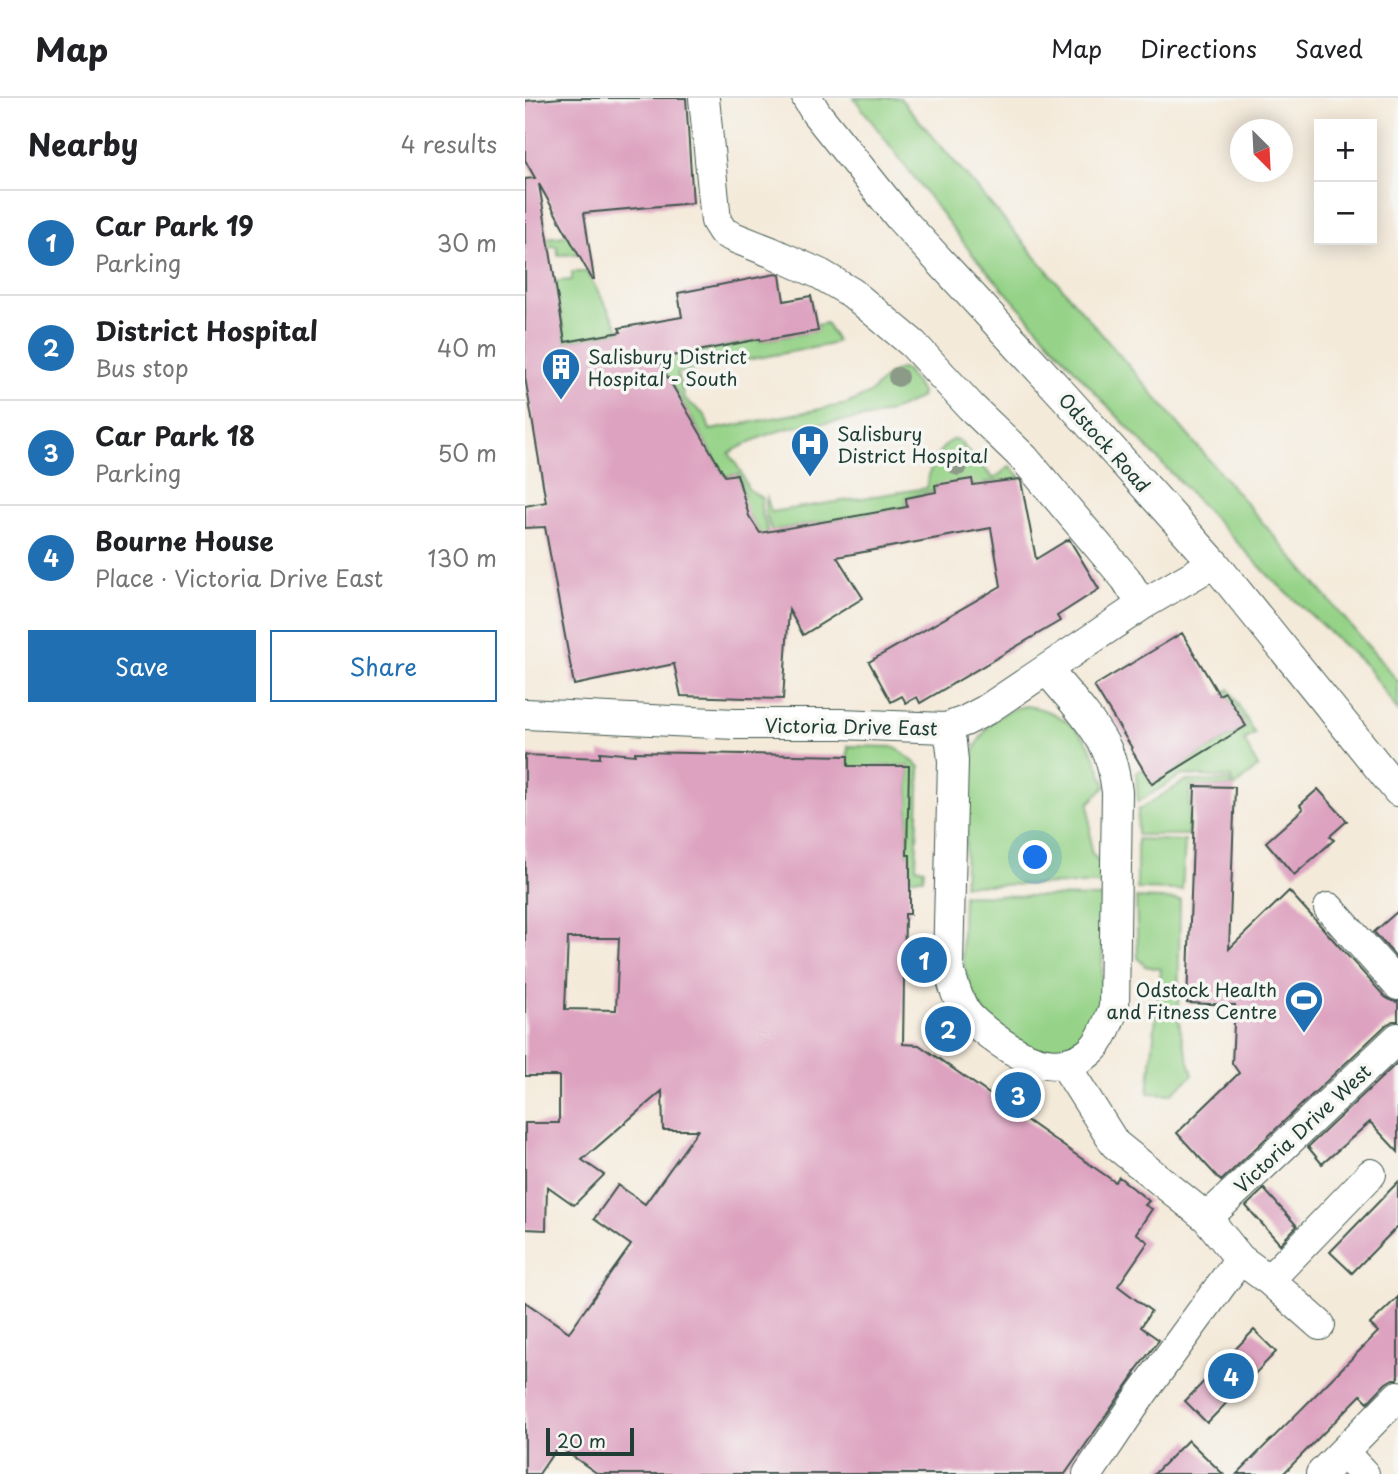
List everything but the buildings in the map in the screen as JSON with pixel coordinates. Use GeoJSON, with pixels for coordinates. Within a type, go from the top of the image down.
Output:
{"type":"FeatureCollection","features":[{"type":"Feature","properties":{"kind":"street"},"geometry":{"type":"LineString","coordinates":[[704,98],[716,221],[723,232],[820,274],[852,293],[913,344],[971,407],[1024,458],[1126,579],[1142,605]]}},
{"type":"Feature","properties":{"kind":"street","name":"Odstock Road"},"geometry":{"type":"LineString","coordinates":[[807,98],[900,218],[1214,563],[1398,791]]}},
{"type":"Feature","properties":{"kind":"street","name":"Victoria Drive East"},"geometry":{"type":"LineString","coordinates":[[525,714],[735,724],[946,728],[986,710],[1142,605],[1214,563]]}},
{"type":"Feature","properties":{"kind":"street"},"geometry":{"type":"LineString","coordinates":[[946,728],[953,761],[948,965],[955,990],[973,1021],[1017,1054],[1041,1062],[1065,1065],[1088,1053],[1102,1037],[1114,1008],[1117,792],[1114,772],[1104,745],[1047,670]]}},
{"type":"Feature","properties":{"kind":"street"},"geometry":{"type":"LineString","coordinates":[[1329,908],[1398,985]]}},
{"type":"Feature","properties":{"kind":"street","name":"Victoria Drive West"},"geometry":{"type":"LineString","coordinates":[[1206,1217],[1398,1038]]}},
{"type":"Feature","properties":{"kind":"street"},"geometry":{"type":"LineString","coordinates":[[1065,1065],[1115,1144],[1206,1217],[1240,1259],[1269,1280],[1320,1325]]}},
{"type":"Feature","properties":{"kind":"street"},"geometry":{"type":"LineString","coordinates":[[1269,1280],[1371,1174]]}},
{"type":"Feature","properties":{"kind":"street"},"geometry":{"type":"LineString","coordinates":[[1088,1474],[1141,1395],[1240,1259]]}},
{"type":"Feature","properties":{"kind":"street"},"geometry":{"type":"LineString","coordinates":[[1321,1474],[1398,1396]]}},
{"type":"Feature","properties":{"kind":"street"},"geometry":{"type":"LineString","coordinates":[[1343,1452],[1364,1474]]}},
{"type":"Feature","properties":{"kind":"green space"},"geometry":{"type":"Polygon","coordinates":[[[854,98],[900,98],[1398,681],[1398,711],[1366,666],[1271,578],[1101,399],[973,255],[854,98]]]}},
{"type":"Feature","properties":{"kind":"green space"},"geometry":{"type":"Polygon","coordinates":[[[576,235],[578,254],[558,255],[557,246],[525,249],[525,240],[576,235]]]}},
{"type":"Feature","properties":{"kind":"green space"},"geometry":{"type":"Polygon","coordinates":[[[572,272],[587,272],[621,332],[565,342],[560,310],[525,317],[525,284],[572,280],[572,272]]]}},
{"type":"Feature","properties":{"kind":"green space"},"geometry":{"type":"Polygon","coordinates":[[[826,323],[837,341],[828,345],[677,373],[685,399],[705,415],[710,430],[847,404],[870,393],[888,375],[900,369],[905,370],[921,393],[920,397],[890,412],[785,429],[760,437],[729,453],[748,489],[762,498],[762,512],[768,534],[767,545],[738,499],[744,496],[738,474],[725,476],[657,359],[817,331],[817,325],[826,323]]]}},
{"type":"Feature","properties":{"kind":"green space"},"geometry":{"type":"Polygon","coordinates":[[[953,439],[958,440],[994,479],[1010,466],[1020,479],[984,483],[988,508],[936,485],[936,490],[906,498],[907,507],[772,532],[767,519],[767,498],[771,512],[927,488],[934,460],[953,439]]]}},
{"type":"Feature","properties":{"kind":"green space"},"geometry":{"type":"Polygon","coordinates":[[[1229,689],[1255,734],[1244,740],[1258,767],[1235,787],[1231,778],[1182,775],[1138,802],[1136,773],[1143,769],[1152,784],[1246,727],[1225,692],[1229,689]]]}},
{"type":"Feature","properties":{"kind":"green space"},"geometry":{"type":"Polygon","coordinates":[[[1025,706],[1043,709],[1067,721],[1086,740],[1095,757],[1106,786],[1089,803],[1091,852],[1105,869],[1105,884],[964,885],[969,769],[975,748],[995,720],[1025,706]]]}},
{"type":"Feature","properties":{"kind":"green space"},"geometry":{"type":"Polygon","coordinates":[[[848,746],[895,747],[920,767],[916,867],[924,869],[923,878],[910,878],[910,856],[907,855],[909,766],[874,766],[845,880],[848,746]]]}},
{"type":"Feature","properties":{"kind":"green space"},"geometry":{"type":"Polygon","coordinates":[[[1185,781],[1230,781],[1232,787],[1190,786],[1188,835],[1137,835],[1138,810],[1185,781]]]}},
{"type":"Feature","properties":{"kind":"green space"},"geometry":{"type":"Polygon","coordinates":[[[1137,839],[1185,841],[1182,890],[1137,889],[1137,839]]]}},
{"type":"Feature","properties":{"kind":"green space"},"geometry":{"type":"Polygon","coordinates":[[[963,895],[1104,897],[1101,1008],[1091,1026],[1077,1040],[1060,1048],[1029,1047],[982,1010],[963,961],[963,895]]]}},
{"type":"Feature","properties":{"kind":"green space"},"geometry":{"type":"Polygon","coordinates":[[[1136,898],[1180,900],[1178,1015],[1193,1075],[1171,1094],[1148,1093],[1161,969],[1145,966],[1138,958],[1136,898]]]}},
{"type":"Feature","properties":{"kind":"place","name":"Salisbury District Hospital - South"},"geometry":{"type":"Point","coordinates":[561,401]}},
{"type":"Feature","properties":{"kind":"place","name":"Salisbury District Hospital"},"geometry":{"type":"Point","coordinates":[810,478]}},
{"type":"Feature","properties":{"kind":"place","name":"Car Park 19"},"geometry":{"type":"Point","coordinates":[924,960]}},
{"type":"Feature","properties":{"kind":"place","name":"District Hospital"},"geometry":{"type":"Point","coordinates":[948,1029]}},
{"type":"Feature","properties":{"kind":"place","name":"Odstock Health and Fitness Centre"},"geometry":{"type":"Point","coordinates":[1304,1034]}},
{"type":"Feature","properties":{"kind":"place","name":"Car Park 18"},"geometry":{"type":"Point","coordinates":[1018,1095]}},
{"type":"Feature","properties":{"kind":"place","name":"Bourne House"},"geometry":{"type":"Point","coordinates":[1231,1376]}}]}
